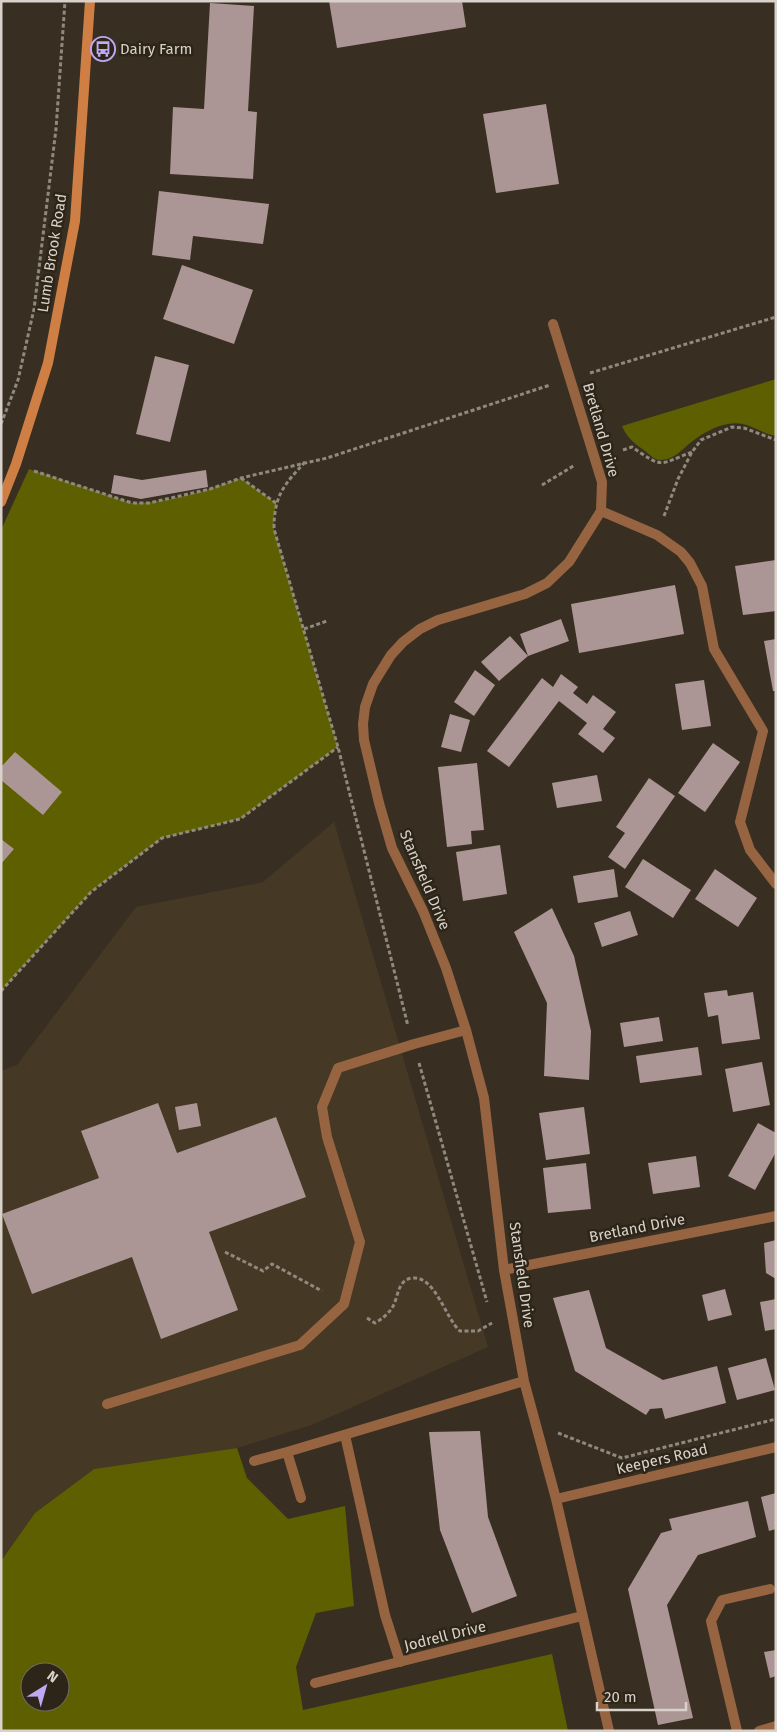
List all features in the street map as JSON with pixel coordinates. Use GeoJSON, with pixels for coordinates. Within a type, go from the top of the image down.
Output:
{"type":"FeatureCollection","features":[{"type":"Feature","properties":{"kind":"street","name":"Lumb Brook Road"},"geometry":{"type":"LineString","coordinates":[[1,502],[16,464],[48,364],[75,221],[90,1]]}},
{"type":"Feature","properties":{"kind":"street","name":"Bretland Drive"},"geometry":{"type":"LineString","coordinates":[[553,324],[602,482],[601,511]]}},
{"type":"Feature","properties":{"kind":"street"},"geometry":{"type":"LineString","coordinates":[[601,511],[657,535],[681,552],[696,573],[702,586],[714,650],[763,731],[740,822],[750,850],[776,884]]}},
{"type":"Feature","properties":{"kind":"street","name":"Stansfield Drive"},"geometry":{"type":"LineString","coordinates":[[601,511],[569,562],[547,583],[525,594],[438,620],[420,629],[403,642],[391,655],[373,684],[365,707],[363,724],[364,740],[390,839],[423,911],[446,968],[466,1030],[484,1098],[504,1270],[524,1381],[556,1499],[609,1731]]}},
{"type":"Feature","properties":{"kind":"street"},"geometry":{"type":"LineString","coordinates":[[107,1404],[300,1345],[344,1304],[360,1242],[327,1137],[322,1106],[338,1068],[466,1030]]}},
{"type":"Feature","properties":{"kind":"street","name":"Bretland Drive"},"geometry":{"type":"LineString","coordinates":[[504,1270],[776,1216]]}},
{"type":"Feature","properties":{"kind":"street"},"geometry":{"type":"LineString","coordinates":[[254,1461],[524,1381]]}},
{"type":"Feature","properties":{"kind":"street"},"geometry":{"type":"LineString","coordinates":[[345,1435],[385,1615],[400,1662]]}},
{"type":"Feature","properties":{"kind":"street","name":"Keepers Road"},"geometry":{"type":"LineString","coordinates":[[556,1499],[776,1447]]}},
{"type":"Feature","properties":{"kind":"street"},"geometry":{"type":"LineString","coordinates":[[287,1452],[301,1498]]}},
{"type":"Feature","properties":{"kind":"street"},"geometry":{"type":"LineString","coordinates":[[737,1731],[711,1621],[722,1600],[770,1589]]}},
{"type":"Feature","properties":{"kind":"street","name":"Jodrell Drive"},"geometry":{"type":"LineString","coordinates":[[315,1683],[582,1616]]}},
{"type":"Feature","properties":{"kind":"street"},"geometry":{"type":"LineString","coordinates":[[759,1731],[776,1726]]}},
{"type":"Feature","properties":{"kind":"path"},"geometry":{"type":"LineString","coordinates":[[1,424],[18,380],[34,310],[56,129],[65,1]]}},
{"type":"Feature","properties":{"kind":"path"},"geometry":{"type":"LineString","coordinates":[[598,370],[776,317]]}},
{"type":"Feature","properties":{"kind":"path"},"geometry":{"type":"LineString","coordinates":[[29,469],[132,503],[149,503],[210,489],[241,478],[327,458],[552,385]]}},
{"type":"Feature","properties":{"kind":"path"},"geometry":{"type":"LineString","coordinates":[[662,520],[678,479],[692,452],[701,440],[732,427],[744,428],[776,440]]}},
{"type":"Feature","properties":{"kind":"path"},"geometry":{"type":"LineString","coordinates":[[623,450],[632,447],[661,464],[692,452]]}},
{"type":"Feature","properties":{"kind":"path"},"geometry":{"type":"LineString","coordinates":[[305,462],[282,489],[276,503],[274,529],[338,747],[408,1026]]}},
{"type":"Feature","properties":{"kind":"path"},"geometry":{"type":"LineString","coordinates":[[542,485],[575,465]]}},
{"type":"Feature","properties":{"kind":"path"},"geometry":{"type":"LineString","coordinates":[[241,478],[276,503]]}},
{"type":"Feature","properties":{"kind":"path"},"geometry":{"type":"LineString","coordinates":[[304,629],[327,621]]}},
{"type":"Feature","properties":{"kind":"path"},"geometry":{"type":"LineString","coordinates":[[1,991],[91,892],[162,838],[240,819],[338,747]]}},
{"type":"Feature","properties":{"kind":"path"},"geometry":{"type":"LineString","coordinates":[[419,1063],[488,1304]]}},
{"type":"Feature","properties":{"kind":"path"},"geometry":{"type":"LineString","coordinates":[[225,1252],[262,1271],[272,1264],[322,1291]]}},
{"type":"Feature","properties":{"kind":"path"},"geometry":{"type":"LineString","coordinates":[[367,1318],[375,1323],[384,1317],[393,1307],[400,1287],[405,1281],[411,1278],[419,1278],[431,1288],[454,1326],[460,1331],[478,1331],[493,1323]]}},
{"type":"Feature","properties":{"kind":"path"},"geometry":{"type":"LineString","coordinates":[[556,1424],[558,1433],[622,1458],[776,1419]]}},
{"type":"Feature","properties":{"kind":"shaded area"},"geometry":{"type":"Polygon","coordinates":[[[776,379],[776,436],[747,425],[728,424],[706,432],[675,456],[661,460],[652,457],[634,443],[622,426],[776,379]]]}},
{"type":"Feature","properties":{"kind":"shaded area"},"geometry":{"type":"Polygon","coordinates":[[[29,469],[132,503],[174,498],[241,478],[276,503],[274,529],[338,747],[240,819],[162,838],[91,892],[1,991],[1,530],[29,469]]]}},
{"type":"Feature","properties":{"kind":"shaded area"},"geometry":{"type":"Polygon","coordinates":[[[334,822],[488,1347],[312,1425],[237,1448],[94,1469],[35,1513],[1,1561],[1,1071],[17,1065],[136,907],[263,882],[334,822]]]}},
{"type":"Feature","properties":{"kind":"shaded area"},"geometry":{"type":"Polygon","coordinates":[[[237,1448],[247,1478],[288,1519],[345,1506],[354,1606],[316,1613],[296,1667],[303,1710],[552,1654],[568,1731],[1,1731],[1,1561],[35,1513],[94,1469],[237,1448]]]}},
{"type":"Feature","properties":{"kind":"building"},"geometry":{"type":"Polygon","coordinates":[[[329,1],[462,1],[466,27],[337,48],[329,1]]]}},
{"type":"Feature","properties":{"kind":"building"},"geometry":{"type":"Polygon","coordinates":[[[210,3],[254,6],[248,111],[257,112],[253,179],[170,174],[173,107],[204,109],[210,3]]]}},
{"type":"Feature","properties":{"kind":"building"},"geometry":{"type":"Polygon","coordinates":[[[546,104],[559,184],[496,193],[483,114],[546,104]]]}},
{"type":"Feature","properties":{"kind":"building"},"geometry":{"type":"Polygon","coordinates":[[[159,191],[269,204],[263,244],[193,236],[190,260],[152,255],[159,191]]]}},
{"type":"Feature","properties":{"kind":"building"},"geometry":{"type":"Polygon","coordinates":[[[182,265],[253,290],[234,344],[163,319],[182,265]]]}},
{"type":"Feature","properties":{"kind":"building"},"geometry":{"type":"Polygon","coordinates":[[[155,356],[189,365],[170,442],[136,434],[155,356]]]}},
{"type":"Feature","properties":{"kind":"building"},"geometry":{"type":"Polygon","coordinates":[[[206,470],[208,487],[141,499],[111,493],[114,475],[142,480],[206,470]]]}},
{"type":"Feature","properties":{"kind":"building"},"geometry":{"type":"Polygon","coordinates":[[[776,560],[776,611],[743,615],[735,566],[776,560]]]}},
{"type":"Feature","properties":{"kind":"building"},"geometry":{"type":"Polygon","coordinates":[[[675,585],[684,634],[579,653],[571,604],[675,585]]]}},
{"type":"Feature","properties":{"kind":"building"},"geometry":{"type":"Polygon","coordinates":[[[561,619],[569,641],[528,656],[520,634],[561,619]]]}},
{"type":"Feature","properties":{"kind":"building"},"geometry":{"type":"Polygon","coordinates":[[[510,636],[528,656],[499,681],[481,662],[510,636]]]}},
{"type":"Feature","properties":{"kind":"building"},"geometry":{"type":"Polygon","coordinates":[[[776,639],[776,691],[773,691],[764,641],[776,639]]]}},
{"type":"Feature","properties":{"kind":"building"},"geometry":{"type":"Polygon","coordinates":[[[475,670],[495,685],[474,716],[454,702],[475,670]]]}},
{"type":"Feature","properties":{"kind":"building"},"geometry":{"type":"Polygon","coordinates":[[[561,674],[578,687],[573,693],[587,704],[593,695],[616,712],[603,729],[615,738],[603,753],[578,734],[587,723],[559,701],[509,767],[487,751],[542,678],[553,687],[561,674]]]}},
{"type":"Feature","properties":{"kind":"building"},"geometry":{"type":"Polygon","coordinates":[[[704,680],[711,726],[682,730],[675,684],[704,680]]]}},
{"type":"Feature","properties":{"kind":"building"},"geometry":{"type":"Polygon","coordinates":[[[450,714],[470,720],[461,752],[441,747],[450,714]]]}},
{"type":"Feature","properties":{"kind":"building"},"geometry":{"type":"Polygon","coordinates":[[[713,743],[740,762],[705,812],[678,793],[713,743]]]}},
{"type":"Feature","properties":{"kind":"building"},"geometry":{"type":"Polygon","coordinates":[[[15,752],[62,792],[43,815],[1,780],[1,767],[15,752]]]}},
{"type":"Feature","properties":{"kind":"building"},"geometry":{"type":"Polygon","coordinates":[[[477,763],[484,830],[471,831],[472,844],[447,847],[438,767],[477,763]]]}},
{"type":"Feature","properties":{"kind":"building"},"geometry":{"type":"Polygon","coordinates":[[[597,775],[602,801],[557,808],[552,783],[597,775]]]}},
{"type":"Feature","properties":{"kind":"building"},"geometry":{"type":"Polygon","coordinates":[[[649,778],[675,796],[625,869],[608,857],[625,833],[616,827],[649,778]]]}},
{"type":"Feature","properties":{"kind":"building"},"geometry":{"type":"Polygon","coordinates":[[[1,839],[14,849],[1,864],[1,839]]]}},
{"type":"Feature","properties":{"kind":"building"},"geometry":{"type":"Polygon","coordinates":[[[500,845],[507,894],[463,901],[456,852],[500,845]]]}},
{"type":"Feature","properties":{"kind":"building"},"geometry":{"type":"Polygon","coordinates":[[[643,859],[691,890],[673,918],[625,887],[643,859]]]}},
{"type":"Feature","properties":{"kind":"building"},"geometry":{"type":"Polygon","coordinates":[[[614,869],[618,897],[578,903],[573,876],[614,869]]]}},
{"type":"Feature","properties":{"kind":"building"},"geometry":{"type":"Polygon","coordinates":[[[715,869],[757,898],[738,927],[695,899],[715,869]]]}},
{"type":"Feature","properties":{"kind":"building"},"geometry":{"type":"Polygon","coordinates":[[[552,908],[574,956],[591,1031],[589,1080],[544,1076],[547,1003],[514,932],[552,908]]]}},
{"type":"Feature","properties":{"kind":"building"},"geometry":{"type":"Polygon","coordinates":[[[630,911],[638,935],[602,947],[594,923],[630,911]]]}},
{"type":"Feature","properties":{"kind":"building"},"geometry":{"type":"Polygon","coordinates":[[[727,990],[728,996],[753,992],[760,1039],[722,1044],[718,1015],[708,1017],[704,993],[727,990]]]}},
{"type":"Feature","properties":{"kind":"building"},"geometry":{"type":"Polygon","coordinates":[[[659,1017],[663,1041],[624,1047],[620,1023],[659,1017]]]}},
{"type":"Feature","properties":{"kind":"building"},"geometry":{"type":"Polygon","coordinates":[[[698,1047],[702,1075],[640,1083],[636,1056],[698,1047]]]}},
{"type":"Feature","properties":{"kind":"building"},"geometry":{"type":"Polygon","coordinates":[[[762,1062],[770,1105],[733,1112],[725,1069],[762,1062]]]}},
{"type":"Feature","properties":{"kind":"building"},"geometry":{"type":"Polygon","coordinates":[[[158,1103],[177,1153],[276,1117],[306,1197],[209,1232],[238,1310],[161,1339],[132,1257],[32,1294],[2,1214],[99,1178],[81,1131],[158,1103]]]}},
{"type":"Feature","properties":{"kind":"building"},"geometry":{"type":"Polygon","coordinates":[[[197,1103],[201,1126],[179,1130],[175,1107],[197,1103]]]}},
{"type":"Feature","properties":{"kind":"building"},"geometry":{"type":"Polygon","coordinates":[[[584,1107],[590,1154],[546,1160],[539,1113],[584,1107]]]}},
{"type":"Feature","properties":{"kind":"building"},"geometry":{"type":"Polygon","coordinates":[[[758,1123],[776,1133],[776,1152],[755,1190],[728,1176],[758,1123]]]}},
{"type":"Feature","properties":{"kind":"building"},"geometry":{"type":"Polygon","coordinates":[[[696,1156],[700,1187],[653,1194],[648,1163],[696,1156]]]}},
{"type":"Feature","properties":{"kind":"building"},"geometry":{"type":"Polygon","coordinates":[[[586,1163],[591,1209],[548,1213],[543,1168],[586,1163]]]}},
{"type":"Feature","properties":{"kind":"building"},"geometry":{"type":"Polygon","coordinates":[[[776,1240],[776,1279],[766,1273],[764,1243],[776,1240]]]}},
{"type":"Feature","properties":{"kind":"building"},"geometry":{"type":"Polygon","coordinates":[[[725,1289],[732,1315],[708,1321],[702,1295],[725,1289]]]}},
{"type":"Feature","properties":{"kind":"building"},"geometry":{"type":"Polygon","coordinates":[[[589,1290],[606,1348],[663,1380],[717,1366],[726,1403],[665,1419],[662,1408],[650,1409],[646,1415],[575,1371],[553,1298],[589,1290]]]}},
{"type":"Feature","properties":{"kind":"building"},"geometry":{"type":"Polygon","coordinates":[[[776,1299],[776,1329],[765,1331],[760,1302],[776,1299]]]}},
{"type":"Feature","properties":{"kind":"building"},"geometry":{"type":"Polygon","coordinates":[[[766,1358],[775,1390],[737,1400],[728,1368],[766,1358]]]}},
{"type":"Feature","properties":{"kind":"building"},"geometry":{"type":"Polygon","coordinates":[[[480,1431],[488,1517],[517,1596],[472,1613],[440,1530],[429,1432],[480,1431]]]}},
{"type":"Feature","properties":{"kind":"building"},"geometry":{"type":"Polygon","coordinates":[[[776,1493],[776,1529],[769,1531],[761,1497],[776,1493]]]}},
{"type":"Feature","properties":{"kind":"building"},"geometry":{"type":"Polygon","coordinates":[[[748,1501],[756,1537],[698,1555],[667,1605],[693,1718],[658,1725],[628,1589],[661,1533],[672,1530],[669,1519],[748,1501]]]}},
{"type":"Feature","properties":{"kind":"building"},"geometry":{"type":"Polygon","coordinates":[[[776,1650],[776,1676],[770,1678],[764,1652],[776,1650]]]}},
{"type":"Feature","properties":{"kind":"place","name":"Dairy Farm"},"geometry":{"type":"Point","coordinates":[103,49]}}]}
